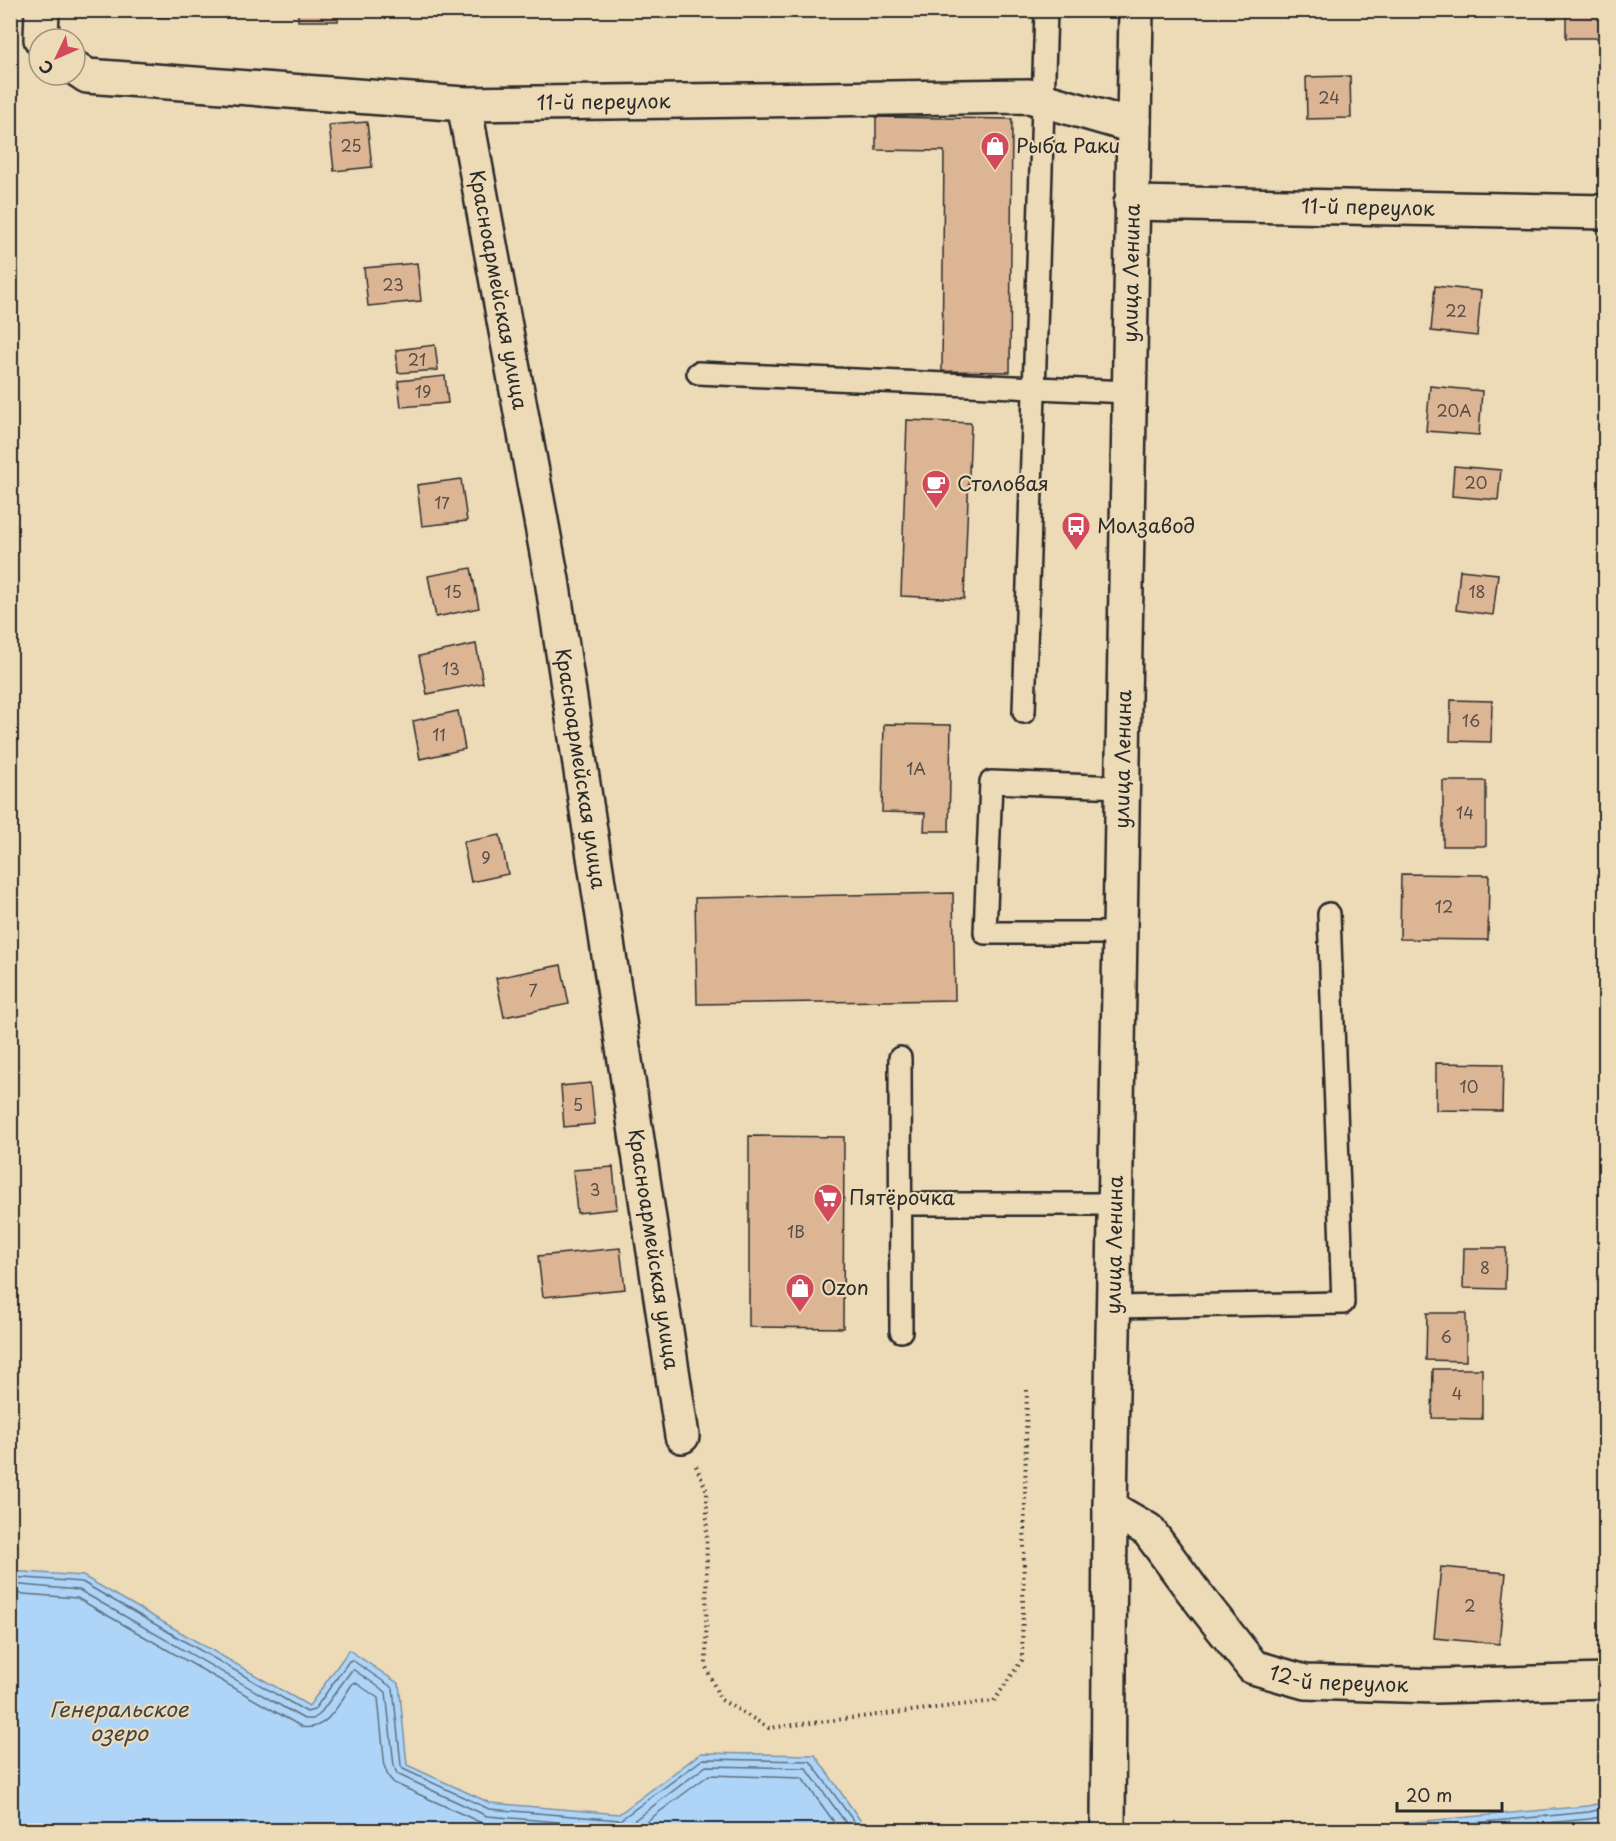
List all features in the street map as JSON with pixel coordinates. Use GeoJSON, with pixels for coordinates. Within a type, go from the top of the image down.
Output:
{"type":"FeatureCollection","features":[{"type":"Feature","properties":{"kind":"street"},"geometry":{"type":"LineString","coordinates":[[41,27],[42,10]]}},
{"type":"Feature","properties":{"kind":"street","name":"улица Ленина"},"geometry":{"type":"LineString","coordinates":[[1108,1830],[1110,1508],[1136,10]]}},
{"type":"Feature","properties":{"kind":"street","name":"11-й переулок"},"geometry":{"type":"LineString","coordinates":[[87,76],[464,104],[1029,96],[1133,126]]}},
{"type":"Feature","properties":{"kind":"street","name":"Красноармейская улица"},"geometry":{"type":"LineString","coordinates":[[464,104],[552,580],[682,1436]]}},
{"type":"Feature","properties":{"kind":"street","name":"11-й переулок"},"geometry":{"type":"LineString","coordinates":[[1131,203],[1605,213]]}},
{"type":"Feature","properties":{"kind":"street","name":"12-й переулок"},"geometry":{"type":"LineString","coordinates":[[1110,1508],[1148,1530],[1253,1667],[1305,1682],[1435,1686],[1605,1681]]}},
{"type":"Feature","properties":{"kind":"lane"},"geometry":{"type":"LineString","coordinates":[[1024,712],[1046,10]]}},
{"type":"Feature","properties":{"kind":"lane"},"geometry":{"type":"LineString","coordinates":[[698,373],[1128,392]]}},
{"type":"Feature","properties":{"kind":"lane"},"geometry":{"type":"LineString","coordinates":[[1120,933],[985,933],[991,782],[1122,787]]}},
{"type":"Feature","properties":{"kind":"lane"},"geometry":{"type":"LineString","coordinates":[[1114,1307],[1343,1303],[1329,914]]}},
{"type":"Feature","properties":{"kind":"lane"},"geometry":{"type":"LineString","coordinates":[[900,1058],[901,1331]]}},
{"type":"Feature","properties":{"kind":"lane"},"geometry":{"type":"LineString","coordinates":[[901,1204],[1116,1204]]}},
{"type":"Feature","properties":{"kind":"path"},"geometry":{"type":"LineString","coordinates":[[682,1436],[707,1491],[706,1667],[720,1699],[769,1728],[994,1701],[1022,1660],[1027,1386]]}},
{"type":"Feature","properties":{"kind":"water","name":"Генеральское озеро"},"geometry":{"type":"Polygon","coordinates":[[[10,1571],[83,1576],[309,1706],[349,1650],[399,1684],[407,1765],[490,1803],[619,1814],[701,1753],[815,1755],[867,1830],[11,1830],[10,1571]]]}},
{"type":"Feature","properties":{"kind":"water"},"geometry":{"type":"Polygon","coordinates":[[[1605,1802],[1605,1830],[1380,1830],[1405,1823],[1588,1806],[1605,1802]]]}},
{"type":"Feature","properties":{"kind":"building"},"geometry":{"type":"Polygon","coordinates":[[[136,10],[185,10],[185,17],[136,17],[136,10]]]}},
{"type":"Feature","properties":{"kind":"building"},"geometry":{"type":"Polygon","coordinates":[[[298,10],[338,10],[338,21],[298,21],[298,10]]]}},
{"type":"Feature","properties":{"kind":"building"},"geometry":{"type":"Polygon","coordinates":[[[531,10],[587,10],[587,12],[531,13],[531,10]]]}},
{"type":"Feature","properties":{"kind":"building"},"geometry":{"type":"Polygon","coordinates":[[[1566,10],[1606,10],[1606,38],[1566,38],[1566,10]]]}},
{"type":"Feature","properties":{"kind":"building"},"geometry":{"type":"Polygon","coordinates":[[[1350,76],[1351,118],[1307,119],[1306,77],[1350,76]]]}},
{"type":"Feature","properties":{"kind":"building"},"geometry":{"type":"Polygon","coordinates":[[[876,117],[1012,119],[1010,372],[942,371],[944,151],[876,150],[876,117]]]}},
{"type":"Feature","properties":{"kind":"building"},"geometry":{"type":"Polygon","coordinates":[[[367,122],[372,167],[334,171],[329,125],[367,122]]]}},
{"type":"Feature","properties":{"kind":"building"},"geometry":{"type":"Polygon","coordinates":[[[417,263],[421,301],[368,306],[364,268],[417,263]]]}},
{"type":"Feature","properties":{"kind":"building"},"geometry":{"type":"Polygon","coordinates":[[[1435,286],[1481,291],[1477,336],[1431,331],[1435,286]]]}},
{"type":"Feature","properties":{"kind":"building"},"geometry":{"type":"Polygon","coordinates":[[[435,345],[438,370],[398,373],[396,350],[435,345]]]}},
{"type":"Feature","properties":{"kind":"building"},"geometry":{"type":"Polygon","coordinates":[[[445,376],[448,403],[401,407],[398,381],[445,376]]]}},
{"type":"Feature","properties":{"kind":"building"},"geometry":{"type":"Polygon","coordinates":[[[1430,386],[1482,391],[1479,435],[1426,431],[1430,386]]]}},
{"type":"Feature","properties":{"kind":"building","name":"Столовая"},"geometry":{"type":"Polygon","coordinates":[[[907,420],[971,423],[964,599],[901,596],[907,420]]]}},
{"type":"Feature","properties":{"kind":"building"},"geometry":{"type":"Polygon","coordinates":[[[1454,466],[1501,470],[1498,500],[1452,496],[1454,466]]]}},
{"type":"Feature","properties":{"kind":"building"},"geometry":{"type":"Polygon","coordinates":[[[461,479],[467,521],[422,526],[417,485],[461,479]]]}},
{"type":"Feature","properties":{"kind":"building"},"geometry":{"type":"Polygon","coordinates":[[[471,568],[479,608],[436,617],[428,576],[471,568]]]}},
{"type":"Feature","properties":{"kind":"building"},"geometry":{"type":"Polygon","coordinates":[[[1460,570],[1498,574],[1493,615],[1456,610],[1460,570]]]}},
{"type":"Feature","properties":{"kind":"building"},"geometry":{"type":"Polygon","coordinates":[[[476,644],[483,683],[427,694],[419,656],[476,644]]]}},
{"type":"Feature","properties":{"kind":"building"},"geometry":{"type":"Polygon","coordinates":[[[1451,700],[1492,701],[1491,742],[1450,741],[1451,700]]]}},
{"type":"Feature","properties":{"kind":"building"},"geometry":{"type":"Polygon","coordinates":[[[458,711],[465,749],[420,759],[413,721],[458,711]]]}},
{"type":"Feature","properties":{"kind":"building"},"geometry":{"type":"Polygon","coordinates":[[[884,724],[951,725],[949,831],[924,831],[925,813],[882,812],[884,724]]]}},
{"type":"Feature","properties":{"kind":"building"},"geometry":{"type":"Polygon","coordinates":[[[1443,781],[1486,781],[1486,846],[1443,846],[1443,781]]]}},
{"type":"Feature","properties":{"kind":"building"},"geometry":{"type":"Polygon","coordinates":[[[500,835],[508,874],[471,882],[463,842],[500,835]]]}},
{"type":"Feature","properties":{"kind":"building"},"geometry":{"type":"Polygon","coordinates":[[[1401,874],[1489,875],[1488,940],[1400,939],[1401,874]]]}},
{"type":"Feature","properties":{"kind":"building"},"geometry":{"type":"Polygon","coordinates":[[[953,893],[955,1000],[697,1004],[695,898],[953,893]]]}},
{"type":"Feature","properties":{"kind":"building"},"geometry":{"type":"Polygon","coordinates":[[[561,965],[569,1004],[504,1017],[496,978],[561,965]]]}},
{"type":"Feature","properties":{"kind":"building"},"geometry":{"type":"Polygon","coordinates":[[[1436,1063],[1503,1064],[1502,1111],[1436,1110],[1436,1063]]]}},
{"type":"Feature","properties":{"kind":"building"},"geometry":{"type":"Polygon","coordinates":[[[591,1083],[595,1124],[564,1127],[561,1086],[591,1083]]]}},
{"type":"Feature","properties":{"kind":"building"},"geometry":{"type":"Polygon","coordinates":[[[749,1136],[844,1137],[843,1328],[749,1327],[749,1136]]]}},
{"type":"Feature","properties":{"kind":"building"},"geometry":{"type":"Polygon","coordinates":[[[613,1167],[617,1209],[577,1213],[573,1170],[613,1167]]]}},
{"type":"Feature","properties":{"kind":"building"},"geometry":{"type":"Polygon","coordinates":[[[620,1248],[625,1289],[543,1297],[538,1256],[620,1248]]]}},
{"type":"Feature","properties":{"kind":"building"},"geometry":{"type":"Polygon","coordinates":[[[1464,1248],[1506,1248],[1505,1289],[1463,1288],[1464,1248]]]}},
{"type":"Feature","properties":{"kind":"building"},"geometry":{"type":"Polygon","coordinates":[[[1427,1313],[1466,1313],[1466,1361],[1426,1360],[1427,1313]]]}},
{"type":"Feature","properties":{"kind":"building"},"geometry":{"type":"Polygon","coordinates":[[[1433,1369],[1482,1369],[1482,1419],[1432,1418],[1433,1369]]]}},
{"type":"Feature","properties":{"kind":"building"},"geometry":{"type":"Polygon","coordinates":[[[1441,1567],[1506,1573],[1499,1644],[1434,1638],[1441,1567]]]}},
{"type":"Feature","properties":{"kind":"place","name":"Рыба Раки"},"geometry":{"type":"Point","coordinates":[995,172]}},
{"type":"Feature","properties":{"kind":"place","name":"Столовая"},"geometry":{"type":"Point","coordinates":[936,510]}},
{"type":"Feature","properties":{"kind":"place","name":"Молзавод"},"geometry":{"type":"Point","coordinates":[1076,552]}},
{"type":"Feature","properties":{"kind":"place","name":"Пятёрочка"},"geometry":{"type":"Point","coordinates":[828,1224]}},
{"type":"Feature","properties":{"kind":"place","name":"Ozon"},"geometry":{"type":"Point","coordinates":[800,1314]}}]}
